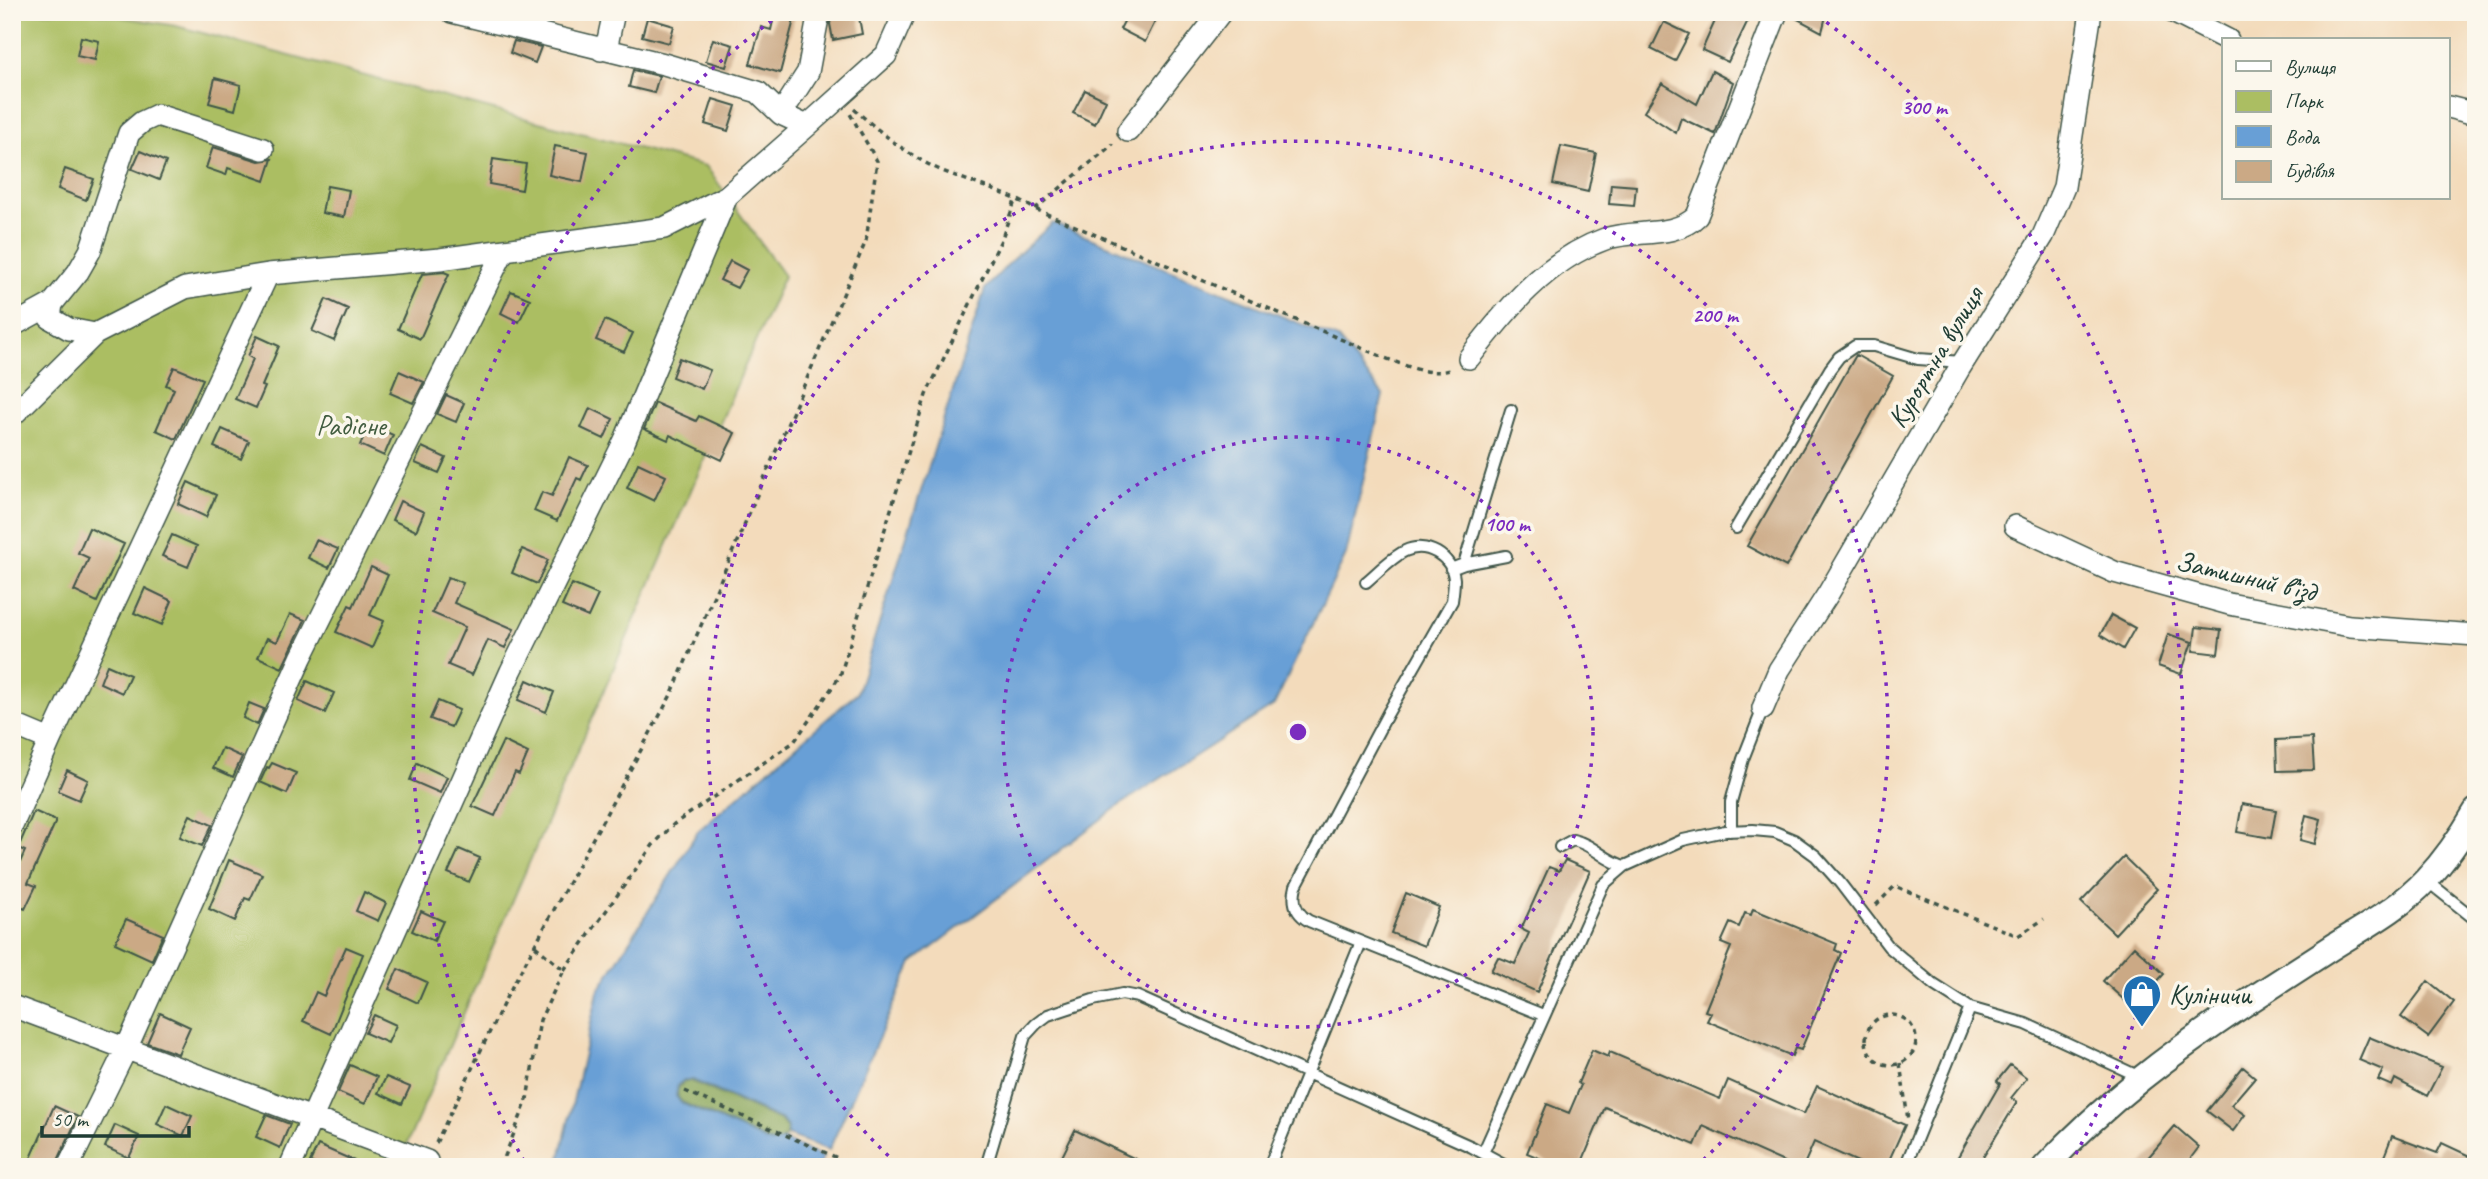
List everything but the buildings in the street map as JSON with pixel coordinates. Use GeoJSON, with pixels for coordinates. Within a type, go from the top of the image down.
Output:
{"type":"FeatureCollection","features":[{"type":"Feature","properties":{"kind":"street"},"geometry":{"type":"LineString","coordinates":[[452,12],[664,64],[758,92],[781,114],[807,126]]}},
{"type":"Feature","properties":{"kind":"street"},"geometry":{"type":"LineString","coordinates":[[601,50],[608,40],[614,12]]}},
{"type":"Feature","properties":{"kind":"street"},"geometry":{"type":"LineString","coordinates":[[781,114],[808,72],[819,12]]}},
{"type":"Feature","properties":{"kind":"street"},"geometry":{"type":"LineString","coordinates":[[12,416],[95,334],[185,288],[268,274],[440,259],[664,228],[727,196],[807,126],[886,55],[905,12]]}},
{"type":"Feature","properties":{"kind":"street"},"geometry":{"type":"LineString","coordinates":[[1128,131],[1221,12]]}},
{"type":"Feature","properties":{"kind":"street"},"geometry":{"type":"LineString","coordinates":[[1469,358],[1494,325],[1544,272],[1566,257],[1624,233],[1676,229],[1689,224],[1696,216],[1777,12]]}},
{"type":"Feature","properties":{"kind":"street","name":"Курортна вулиця"},"geometry":{"type":"LineString","coordinates":[[1763,708],[1779,670],[1828,594],[1963,362],[2043,236],[2064,187],[2091,12]]}},
{"type":"Feature","properties":{"kind":"street"},"geometry":{"type":"LineString","coordinates":[[2173,12],[2224,38]]}},
{"type":"Feature","properties":{"kind":"street"},"geometry":{"type":"LineString","coordinates":[[2450,108],[2476,114]]}},
{"type":"Feature","properties":{"kind":"street"},"geometry":{"type":"LineString","coordinates":[[12,326],[52,304],[78,272],[90,251],[129,133],[142,122],[157,115],[263,149]]}},
{"type":"Feature","properties":{"kind":"street"},"geometry":{"type":"LineString","coordinates":[[290,1167],[511,671],[625,440],[727,196]]}},
{"type":"Feature","properties":{"kind":"street"},"geometry":{"type":"LineString","coordinates":[[68,1167],[127,1048],[301,658],[504,250]]}},
{"type":"Feature","properties":{"kind":"street"},"geometry":{"type":"LineString","coordinates":[[12,826],[268,274]]}},
{"type":"Feature","properties":{"kind":"street"},"geometry":{"type":"LineString","coordinates":[[52,304],[50,318],[69,329],[95,334]]}},
{"type":"Feature","properties":{"kind":"street","name":"Затишний в’їзд"},"geometry":{"type":"LineString","coordinates":[[2015,526],[2114,572],[2229,604],[2350,626],[2476,635]]}},
{"type":"Feature","properties":{"kind":"street"},"geometry":{"type":"LineString","coordinates":[[12,724],[50,740]]}},
{"type":"Feature","properties":{"kind":"street"},"geometry":{"type":"LineString","coordinates":[[2045,1167],[2077,1132],[2140,1077],[2246,1003],[2397,906],[2426,880],[2466,829],[2476,811]]}},
{"type":"Feature","properties":{"kind":"street"},"geometry":{"type":"LineString","coordinates":[[12,1006],[427,1161]]}},
{"type":"Feature","properties":{"kind":"lane"},"geometry":{"type":"LineString","coordinates":[[1736,528],[1830,369],[1848,350],[1855,346],[1874,346],[1918,359],[1963,362]]}},
{"type":"Feature","properties":{"kind":"lane"},"geometry":{"type":"LineString","coordinates":[[1464,564],[1511,410]]}},
{"type":"Feature","properties":{"kind":"lane"},"geometry":{"type":"LineString","coordinates":[[1366,582],[1404,552],[1414,549],[1433,550],[1441,555],[1451,569],[1454,580],[1452,601],[1388,713],[1294,890],[1294,902],[1303,917],[1543,1015]]}},
{"type":"Feature","properties":{"kind":"lane"},"geometry":{"type":"LineString","coordinates":[[1451,569],[1506,556]]}},
{"type":"Feature","properties":{"kind":"lane"},"geometry":{"type":"LineString","coordinates":[[1731,831],[1731,802],[1742,760],[1763,708]]}},
{"type":"Feature","properties":{"kind":"lane"},"geometry":{"type":"LineString","coordinates":[[1483,1153],[1603,885],[1625,866],[1683,840],[1731,831],[1776,832],[1794,840],[1816,856],[1889,947],[1914,971],[1970,1007],[2026,1024],[2140,1077]]}},
{"type":"Feature","properties":{"kind":"lane"},"geometry":{"type":"LineString","coordinates":[[1560,847],[1573,840],[1589,844],[1611,863],[1625,866]]}},
{"type":"Feature","properties":{"kind":"lane"},"geometry":{"type":"LineString","coordinates":[[2426,880],[2476,920]]}},
{"type":"Feature","properties":{"kind":"lane"},"geometry":{"type":"LineString","coordinates":[[1269,1167],[1362,942]]}},
{"type":"Feature","properties":{"kind":"lane"},"geometry":{"type":"LineString","coordinates":[[986,1167],[1025,1036],[1048,1015],[1093,1000],[1122,994],[1138,998],[1306,1073],[1509,1167]]}},
{"type":"Feature","properties":{"kind":"lane"},"geometry":{"type":"LineString","coordinates":[[1905,1167],[1970,1007]]}},
{"type":"Feature","properties":{"kind":"path"},"geometry":{"type":"LineString","coordinates":[[839,95],[885,137],[936,168],[1016,198],[1035,209],[1385,358],[1423,372],[1439,373],[1455,368],[1469,358]]}},
{"type":"Feature","properties":{"kind":"path"},"geometry":{"type":"LineString","coordinates":[[427,1161],[507,996],[672,694],[866,241],[877,161],[839,95]]}},
{"type":"Feature","properties":{"kind":"path"},"geometry":{"type":"LineString","coordinates":[[1035,209],[1128,131]]}},
{"type":"Feature","properties":{"kind":"path"},"geometry":{"type":"LineString","coordinates":[[505,1167],[505,1156],[527,1100],[540,1020],[564,970],[653,845],[674,824],[794,743],[840,676],[926,395],[1002,238],[1016,198]]}},
{"type":"Feature","properties":{"kind":"path"},"geometry":{"type":"LineString","coordinates":[[1865,916],[1895,886],[2018,936],[2044,919]]}},
{"type":"Feature","properties":{"kind":"path"},"geometry":{"type":"LineString","coordinates":[[535,946],[564,970]]}},
{"type":"Feature","properties":{"kind":"path"},"geometry":{"type":"LineString","coordinates":[[1887,1015],[1904,1018],[1915,1032],[1914,1049],[1909,1057],[1900,1063],[1885,1064],[1877,1061],[1867,1048],[1867,1030],[1879,1017],[1887,1015]]}},
{"type":"Feature","properties":{"kind":"path"},"geometry":{"type":"LineString","coordinates":[[1900,1063],[1913,1149]]}},
{"type":"Feature","properties":{"kind":"path"},"geometry":{"type":"LineString","coordinates":[[685,1091],[841,1159]]}},
{"type":"Feature","properties":{"kind":"green space","name":"Радісне"},"geometry":{"type":"Polygon","coordinates":[[[12,12],[91,12],[176,26],[706,166],[784,276],[397,1167],[12,1167],[12,12]]]}},
{"type":"Feature","properties":{"kind":"green space"},"geometry":{"type":"Polygon","coordinates":[[[684,1081],[691,1081],[780,1120],[787,1128],[786,1136],[778,1143],[771,1143],[682,1102],[677,1090],[684,1081]]]}},
{"type":"Feature","properties":{"kind":"water"},"geometry":{"type":"Polygon","coordinates":[[[1053,223],[1338,339],[1383,395],[1346,555],[1274,705],[1121,804],[912,963],[829,1150],[787,1135],[787,1127],[782,1120],[693,1080],[684,1080],[678,1085],[676,1096],[681,1103],[771,1143],[784,1140],[823,1157],[818,1167],[558,1167],[598,992],[698,831],[857,693],[985,289],[1053,223]]]}},
{"type":"Feature","properties":{"kind":"place","name":"Куліничи"},"geometry":{"type":"Point","coordinates":[2142,1028]}}]}
